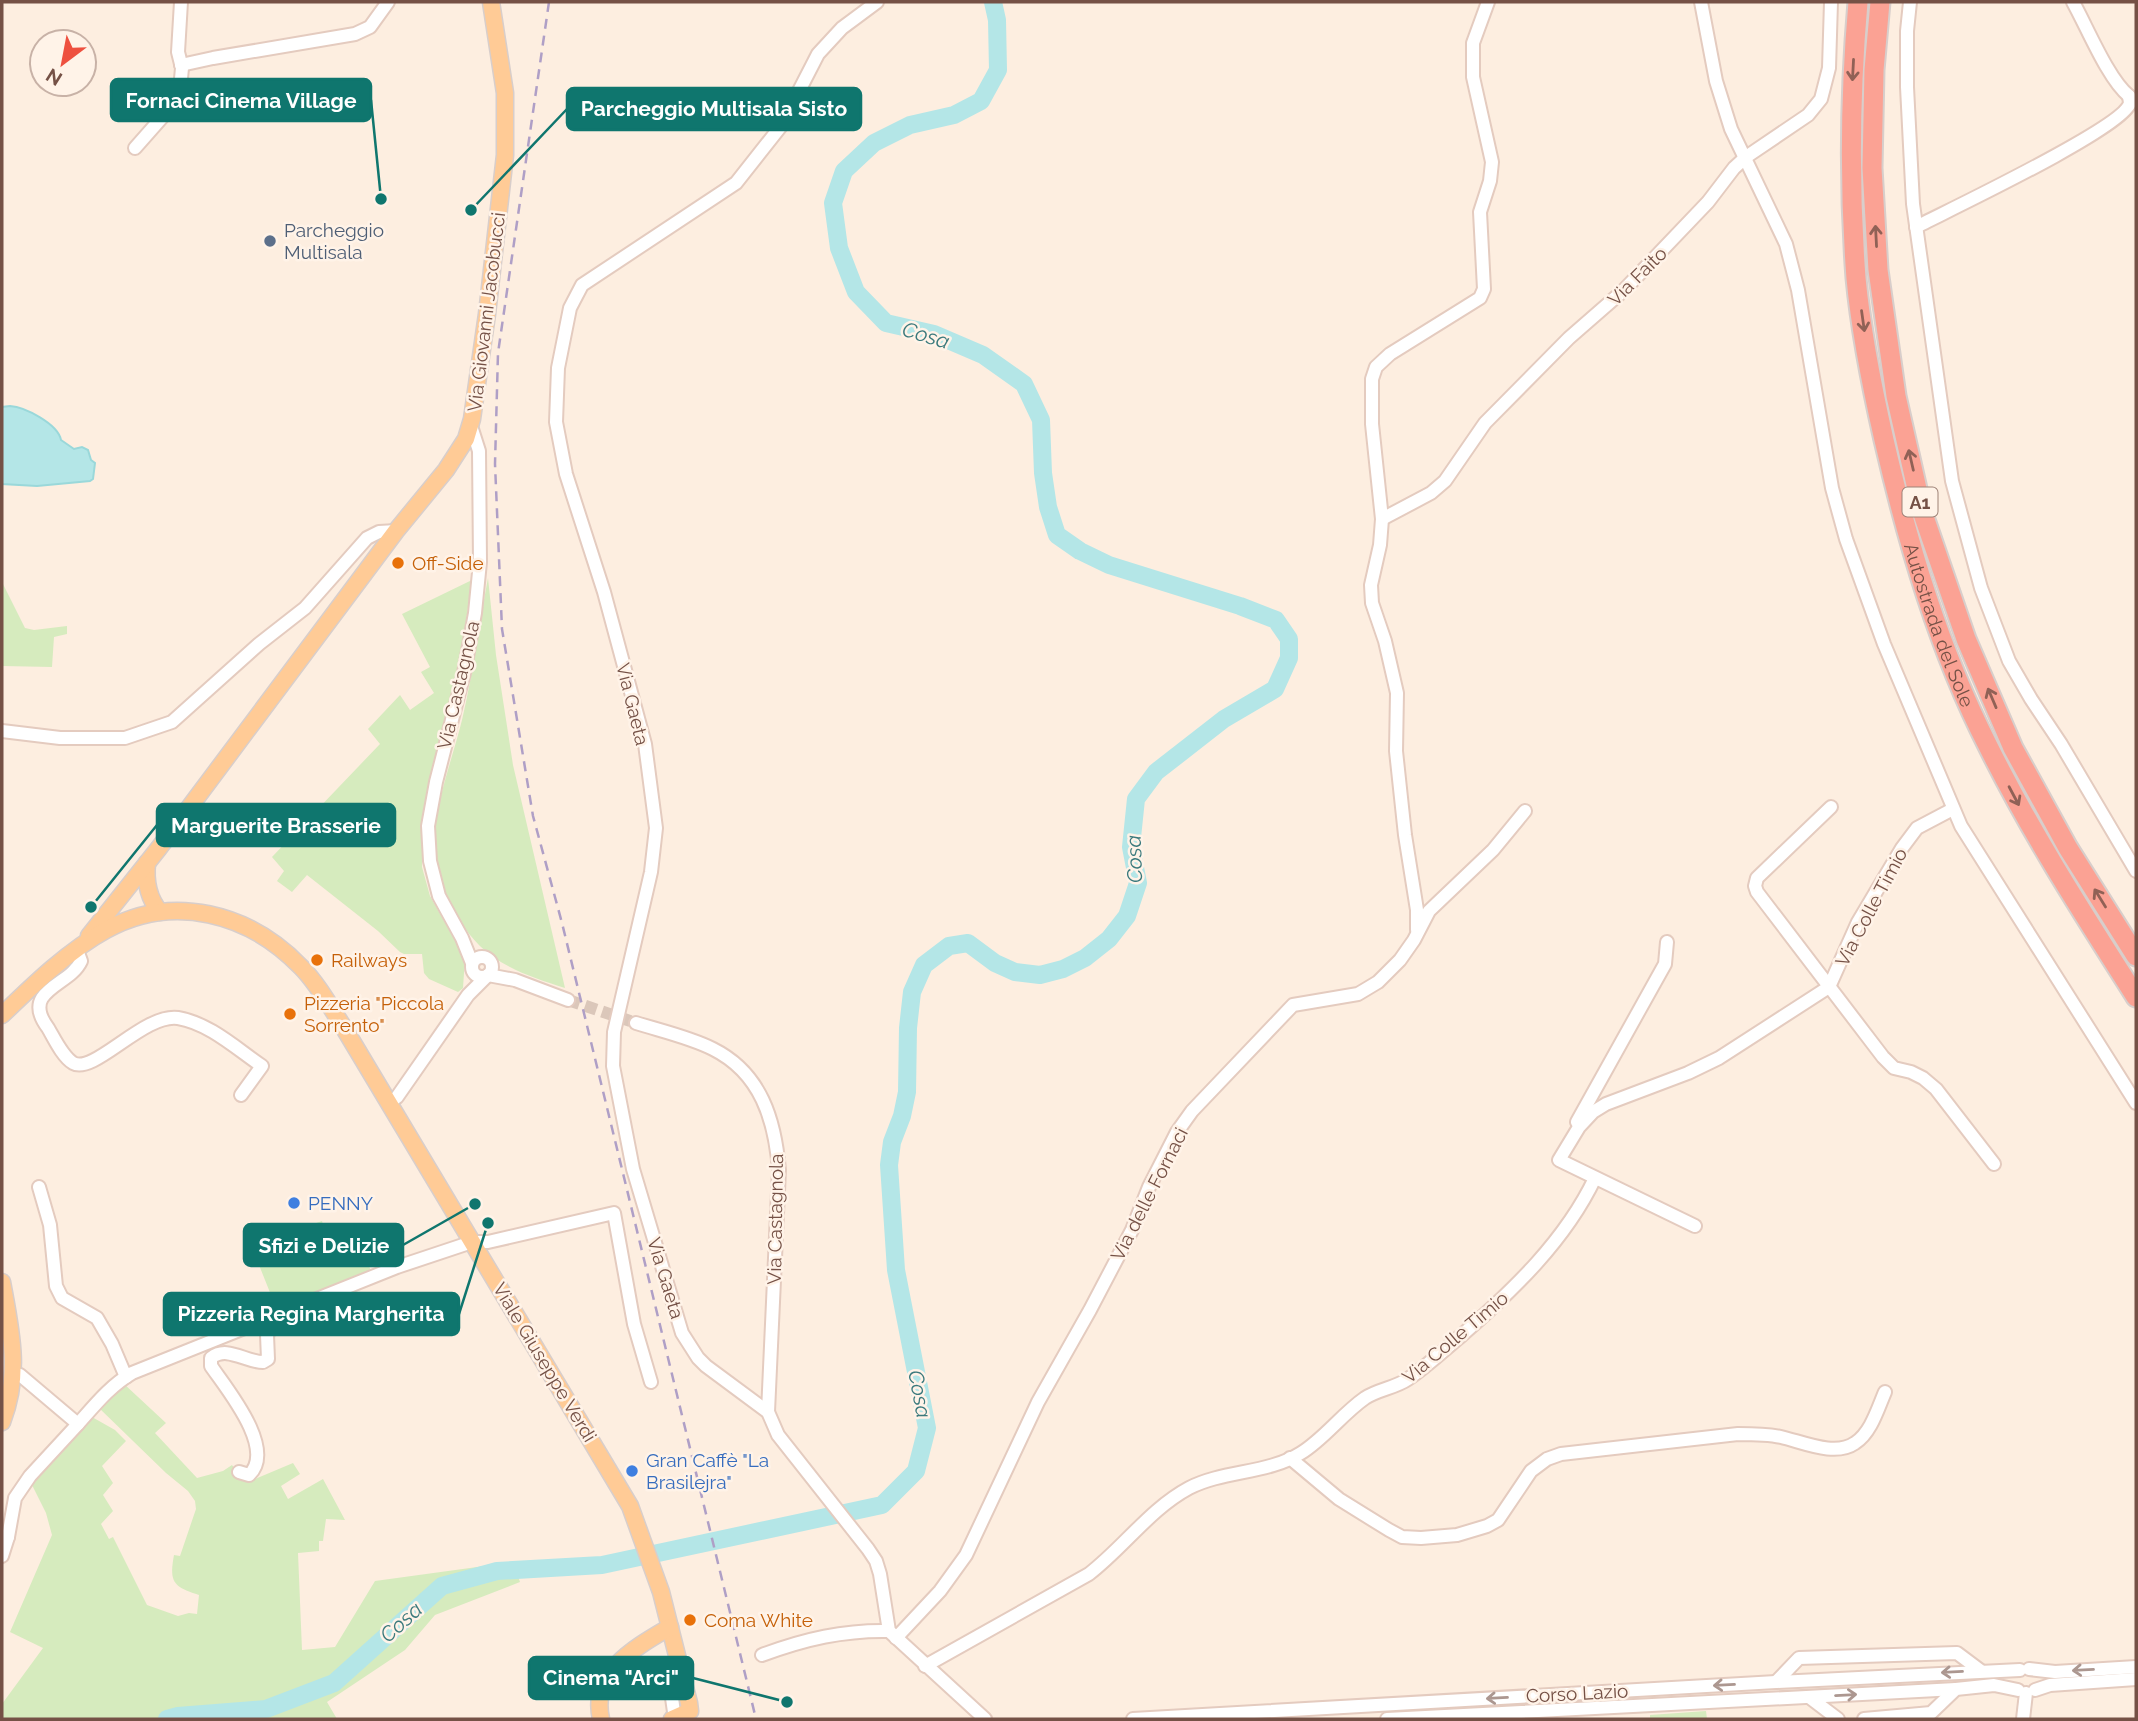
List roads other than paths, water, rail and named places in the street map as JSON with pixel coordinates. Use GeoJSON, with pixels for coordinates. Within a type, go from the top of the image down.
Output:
{"type":"FeatureCollection","features":[{"type":"Feature","properties":{"kind":"highway","name":"Autostrada del Sole"},"geometry":{"type":"LineString","coordinates":[[1858,2],[1850,125],[1857,281],[1873,391],[1897,497],[1948,655],[1987,746],[2053,864],[2136,997]]}},
{"type":"Feature","properties":{"kind":"highway","name":"Autostrada del Sole"},"geometry":{"type":"LineString","coordinates":[[1880,2],[1874,70],[1872,168],[1878,270],[1896,396],[1922,511],[1966,639],[2013,748],[2068,848],[2136,956]]}},
{"type":"Feature","properties":{"kind":"main road"},"geometry":{"type":"LineString","coordinates":[[482,2],[496,31]]}},
{"type":"Feature","properties":{"kind":"main road"},"geometry":{"type":"LineString","coordinates":[[491,2],[496,31]]}},
{"type":"Feature","properties":{"kind":"main road","name":"Via Giovanni Jacobucci"},"geometry":{"type":"LineString","coordinates":[[471,426],[505,155],[505,93],[496,31]]}},
{"type":"Feature","properties":{"kind":"main road"},"geometry":{"type":"LineString","coordinates":[[2,1015],[77,950],[147,863],[396,531],[453,460],[471,426]]}},
{"type":"Feature","properties":{"kind":"main road"},"geometry":{"type":"LineString","coordinates":[[147,863],[148,888],[154,905],[160,912]]}},
{"type":"Feature","properties":{"kind":"main road"},"geometry":{"type":"LineString","coordinates":[[120,896],[119,910],[129,920]]}},
{"type":"Feature","properties":{"kind":"main road","name":"Viale Giuseppe Verdi"},"geometry":{"type":"LineString","coordinates":[[77,950],[105,930],[129,920],[160,912],[201,911],[267,937],[302,967],[344,1028],[625,1497],[639,1528],[661,1592],[691,1715]]}},
{"type":"Feature","properties":{"kind":"main road"},"geometry":{"type":"LineString","coordinates":[[2,1282],[13,1343],[13,1373],[2,1422]]}},
{"type":"Feature","properties":{"kind":"main road"},"geometry":{"type":"LineString","coordinates":[[601,1719],[600,1694],[612,1668],[627,1654],[670,1626]]}},
{"type":"Feature","properties":{"kind":"main road"},"geometry":{"type":"LineString","coordinates":[[674,1719],[691,1715]]}},
{"type":"Feature","properties":{"kind":"street"},"geometry":{"type":"LineString","coordinates":[[135,148],[174,102],[180,89],[181,65],[178,52],[181,2]]}},
{"type":"Feature","properties":{"kind":"street"},"geometry":{"type":"LineString","coordinates":[[181,65],[355,34],[370,27],[388,2]]}},
{"type":"Feature","properties":{"kind":"street","name":"Via Gaeta"},"geometry":{"type":"LineString","coordinates":[[877,2],[842,28],[818,54],[780,126],[736,183],[582,285],[570,308],[558,368],[556,422],[566,474],[604,592],[642,734],[656,828],[651,872],[614,1032],[613,1066],[633,1169],[682,1333],[706,1366],[768,1412],[778,1435],[868,1549],[880,1574],[892,1634]]}},
{"type":"Feature","properties":{"kind":"street"},"geometry":{"type":"LineString","coordinates":[[1417,934],[1417,910],[1396,751],[1397,693],[1385,641],[1371,603],[1371,585],[1380,545],[1382,519],[1372,424],[1372,379],[1376,367],[1390,354],[1480,298],[1484,289],[1480,212],[1490,181],[1492,162],[1474,77],[1473,43],[1488,2]]}},
{"type":"Feature","properties":{"kind":"street"},"geometry":{"type":"LineString","coordinates":[[1701,2],[1716,81],[1731,129],[1786,244],[1798,290],[1832,488],[1846,539],[1884,644],[1961,826],[2136,1103]]}},
{"type":"Feature","properties":{"kind":"street","name":"Via Faito"},"geometry":{"type":"LineString","coordinates":[[1382,519],[1431,493],[1445,481],[1485,423],[1569,338],[1624,290],[1708,202],[1734,168],[1746,157],[1808,116],[1821,99],[1829,68],[1831,2]]}},
{"type":"Feature","properties":{"kind":"street"},"geometry":{"type":"LineString","coordinates":[[1910,2],[1907,31],[1913,204],[1952,481],[1981,588],[2008,661],[2136,871]]}},
{"type":"Feature","properties":{"kind":"street"},"geometry":{"type":"LineString","coordinates":[[1916,227],[2071,148],[2124,112],[2133,96],[2118,84],[2073,2]]}},
{"type":"Feature","properties":{"kind":"street","name":"Via Castagnola"},"geometry":{"type":"LineString","coordinates":[[471,426],[479,451],[480,562],[475,613],[464,673],[436,782],[428,826],[430,861],[439,896],[482,967]]}},
{"type":"Feature","properties":{"kind":"street"},"geometry":{"type":"LineString","coordinates":[[2,731],[60,738],[125,738],[172,722],[259,644],[305,608],[367,538],[379,532],[396,531]]}},
{"type":"Feature","properties":{"kind":"street","name":"Via Colle Timio"},"geometry":{"type":"LineString","coordinates":[[1831,807],[1757,878],[1757,892],[1894,1068],[1923,1077],[1936,1088],[1994,1164]]}},
{"type":"Feature","properties":{"kind":"street","name":"Via Colle Timio"},"geometry":{"type":"LineString","coordinates":[[1695,1226],[1559,1160],[1576,1132],[1593,1112],[1605,1104],[1688,1073],[1718,1058],[1829,987],[1858,922],[1902,848],[1917,828],[1953,809]]}},
{"type":"Feature","properties":{"kind":"street","name":"Via delle Fornaci"},"geometry":{"type":"LineString","coordinates":[[892,1634],[934,1599],[966,1555],[1026,1424],[1132,1230],[1149,1187],[1177,1132],[1192,1111],[1293,1005],[1358,994],[1378,982],[1401,960],[1429,911],[1493,850],[1525,811]]}},
{"type":"Feature","properties":{"kind":"street","name":"Via Colle Timio"},"geometry":{"type":"LineString","coordinates":[[1576,1132],[1577,1122],[1665,964],[1667,942]]}},
{"type":"Feature","properties":{"kind":"street"},"geometry":{"type":"LineString","coordinates":[[77,950],[80,961],[77,970],[42,999],[40,1010],[42,1020],[68,1058],[75,1064],[83,1065],[96,1060],[140,1029],[160,1020],[176,1017],[205,1028],[262,1066],[241,1095]]}},
{"type":"Feature","properties":{"kind":"street"},"geometry":{"type":"LineString","coordinates":[[389,1103],[397,1097],[468,995],[482,967],[568,1000]]}},
{"type":"Feature","properties":{"kind":"street","name":"Via Castagnola"},"geometry":{"type":"LineString","coordinates":[[636,1023],[713,1049],[741,1069],[763,1096],[776,1135],[779,1170],[768,1412]]}},
{"type":"Feature","properties":{"kind":"street","name":"Via Colle Timio"},"geometry":{"type":"LineString","coordinates":[[925,1665],[1089,1574],[1151,1516],[1189,1488],[1209,1479],[1301,1453],[1368,1396],[1399,1385],[1411,1377],[1493,1308],[1535,1265],[1565,1226],[1595,1178]]}},
{"type":"Feature","properties":{"kind":"street"},"geometry":{"type":"LineString","coordinates":[[39,1187],[50,1225],[56,1286],[62,1298],[97,1318],[113,1344],[126,1377]]}},
{"type":"Feature","properties":{"kind":"street"},"geometry":{"type":"LineString","coordinates":[[2,1556],[15,1498],[30,1476],[104,1394],[126,1377],[397,1267],[472,1242],[488,1242],[614,1213],[634,1324],[651,1382]]}},
{"type":"Feature","properties":{"kind":"street"},"geometry":{"type":"LineString","coordinates":[[239,1472],[249,1475],[254,1470],[256,1458],[253,1431],[211,1366],[211,1358],[217,1353],[225,1352],[263,1362],[268,1359],[267,1335],[280,1313]]}},
{"type":"Feature","properties":{"kind":"street"},"geometry":{"type":"LineString","coordinates":[[13,1373],[78,1424]]}},
{"type":"Feature","properties":{"kind":"street"},"geometry":{"type":"LineString","coordinates":[[1290,1458],[1339,1499],[1402,1537],[1438,1537],[1474,1531],[1498,1520],[1531,1471],[1547,1459],[1561,1454],[1738,1434],[1762,1434],[1810,1445],[1846,1447],[1855,1444],[1865,1434],[1885,1392]]}},
{"type":"Feature","properties":{"kind":"street"},"geometry":{"type":"LineString","coordinates":[[762,1655],[810,1639],[842,1632],[892,1634],[985,1719]]}},
{"type":"Feature","properties":{"kind":"street"},"geometry":{"type":"LineString","coordinates":[[1776,1682],[1799,1658],[1957,1653],[1982,1671]]}},
{"type":"Feature","properties":{"kind":"street"},"geometry":{"type":"LineString","coordinates":[[674,1719],[669,1678],[672,1672],[680,1667]]}},
{"type":"Feature","properties":{"kind":"street","name":"Corso Lazio"},"geometry":{"type":"LineString","coordinates":[[1133,1719],[1982,1671],[2055,1672],[2136,1667]]}},
{"type":"Feature","properties":{"kind":"street"},"geometry":{"type":"LineString","coordinates":[[2023,1719],[2026,1691],[2038,1678],[2024,1670],[2014,1680],[2026,1691]]}},
{"type":"Feature","properties":{"kind":"street"},"geometry":{"type":"LineString","coordinates":[[2026,1691],[2050,1685],[2136,1679]]}},
{"type":"Feature","properties":{"kind":"street","name":"Corso Lazio"},"geometry":{"type":"LineString","coordinates":[[1387,1719],[1994,1685],[2026,1691]]}},
{"type":"Feature","properties":{"kind":"street"},"geometry":{"type":"LineString","coordinates":[[1864,1719],[1931,1713],[1956,1689]]}},
{"type":"Feature","properties":{"kind":"street"},"geometry":{"type":"LineString","coordinates":[[1809,1697],[1838,1719]]}},
{"type":"Feature","properties":{"kind":"water"},"geometry":{"type":"Polygon","coordinates":[[[2,407],[24,409],[48,422],[61,440],[74,449],[82,447],[88,450],[95,463],[93,479],[37,486],[2,484],[2,407]]]}},
{"type":"Feature","properties":{"kind":"waterway","name":"Cosa"},"geometry":{"type":"LineString","coordinates":[[167,1719],[266,1709],[334,1683],[442,1586],[497,1571],[602,1565],[882,1505],[916,1471],[927,1428],[896,1270],[889,1165],[892,1142],[902,1116],[907,1092],[908,1028],[912,992],[924,965],[949,946],[968,943],[995,963],[1015,972],[1040,975],[1063,969],[1085,958],[1109,939],[1127,916],[1138,883],[1131,847],[1136,799],[1156,772],[1224,719],[1275,689],[1289,658],[1289,639],[1276,620],[1109,565],[1080,551],[1057,535],[1048,507],[1043,473],[1041,420],[1024,384],[983,355],[934,334],[886,323],[856,292],[839,248],[833,203],[844,171],[874,143],[910,125],[954,115],[981,101],[998,70],[997,20],[993,2]]}},
{"type":"Feature","properties":{"kind":"tunnel"},"geometry":{"type":"LineString","coordinates":[[568,1000],[636,1023]]}},
{"type":"Feature","properties":{"kind":"railway"},"geometry":{"type":"LineString","coordinates":[[549,2],[498,353],[495,464],[502,629],[533,816],[562,923],[756,1719]]}},
{"type":"Feature","properties":{"kind":"place","name":"Fornaci Cinema Village"},"geometry":{"type":"Point","coordinates":[381,199]}},
{"type":"Feature","properties":{"kind":"place","name":"Parcheggio Multisala Sisto"},"geometry":{"type":"Point","coordinates":[471,210]}},
{"type":"Feature","properties":{"kind":"place","name":"Parcheggio Multisala"},"geometry":{"type":"Point","coordinates":[270,241]}},
{"type":"Feature","properties":{"kind":"place","name":"Off-Side"},"geometry":{"type":"Point","coordinates":[398,563]}},
{"type":"Feature","properties":{"kind":"place","name":"Marguerite Brasserie"},"geometry":{"type":"Point","coordinates":[91,907]}},
{"type":"Feature","properties":{"kind":"place","name":"Railways"},"geometry":{"type":"Point","coordinates":[317,960]}},
{"type":"Feature","properties":{"kind":"place","name":"Pizzeria \"Piccola Sorrento\""},"geometry":{"type":"Point","coordinates":[290,1014]}},
{"type":"Feature","properties":{"kind":"place","name":"PENNY"},"geometry":{"type":"Point","coordinates":[294,1203]}},
{"type":"Feature","properties":{"kind":"place","name":"Sfizi e Delizie"},"geometry":{"type":"Point","coordinates":[475,1204]}},
{"type":"Feature","properties":{"kind":"place","name":"Pizzeria Regina Margherita"},"geometry":{"type":"Point","coordinates":[488,1223]}},
{"type":"Feature","properties":{"kind":"place","name":"Gran Caffè \"La Brasilejra\""},"geometry":{"type":"Point","coordinates":[632,1471]}},
{"type":"Feature","properties":{"kind":"place","name":"Coma White"},"geometry":{"type":"Point","coordinates":[690,1620]}},
{"type":"Feature","properties":{"kind":"place","name":"Cinema \"Arci\""},"geometry":{"type":"Point","coordinates":[787,1702]}}]}
